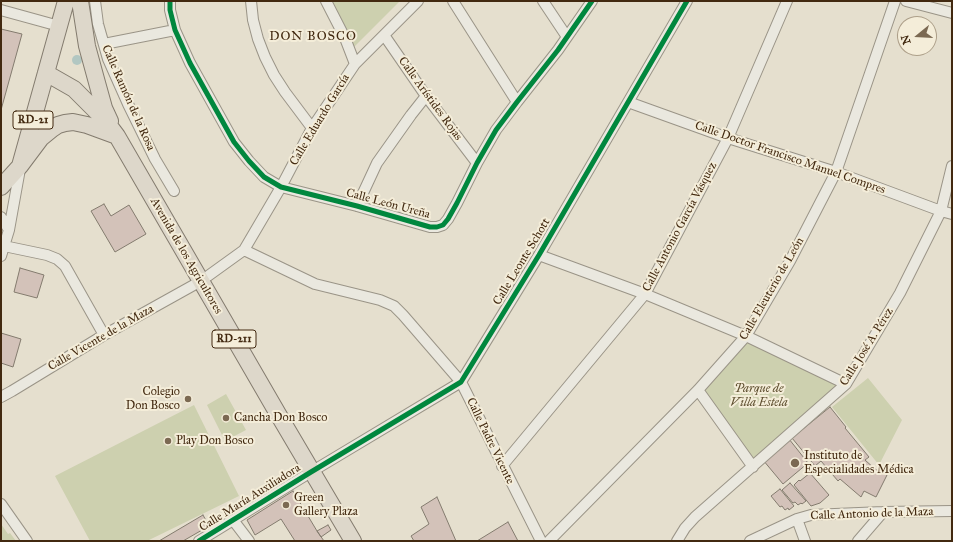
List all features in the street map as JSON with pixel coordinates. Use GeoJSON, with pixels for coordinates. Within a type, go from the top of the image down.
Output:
{"type":"FeatureCollection","features":[{"type":"Feature","properties":{"kind":"main road","name":"RD-21"},"geometry":{"type":"LineString","coordinates":[[1,187],[20,166],[66,1]]}},
{"type":"Feature","properties":{"kind":"main road"},"geometry":{"type":"LineString","coordinates":[[80,1],[87,46],[104,108],[116,134]]}},
{"type":"Feature","properties":{"kind":"main road","name":"Avenida de los Agricultores"},"geometry":{"type":"LineString","coordinates":[[46,73],[74,89],[105,120],[116,134],[311,472],[353,541]]}},
{"type":"Feature","properties":{"kind":"main road"},"geometry":{"type":"LineString","coordinates":[[20,166],[41,138],[52,128],[58,125],[73,122],[116,134]]}},
{"type":"Feature","properties":{"kind":"street","name":"Calle Ramón de la Rosa"},"geometry":{"type":"LineString","coordinates":[[95,1],[98,24],[108,59],[155,160],[174,191]]}},
{"type":"Feature","properties":{"kind":"street","name":"Calle León Ureña"},"geometry":{"type":"LineString","coordinates":[[170,1],[170,10],[175,30],[190,63],[234,142],[264,177],[281,187],[357,206],[430,227],[443,225],[448,219],[496,130],[558,50],[592,1]]}},
{"type":"Feature","properties":{"kind":"street"},"geometry":{"type":"LineString","coordinates":[[251,1],[256,33],[265,57],[285,92],[312,128]]}},
{"type":"Feature","properties":{"kind":"street"},"geometry":{"type":"LineString","coordinates":[[326,1],[345,38],[355,64]]}},
{"type":"Feature","properties":{"kind":"street","name":"Calle Eduardo García"},"geometry":{"type":"LineString","coordinates":[[201,281],[244,250],[281,187],[312,128],[355,64],[418,1]]}},
{"type":"Feature","properties":{"kind":"street"},"geometry":{"type":"LineString","coordinates":[[452,1],[517,102]]}},
{"type":"Feature","properties":{"kind":"street"},"geometry":{"type":"LineString","coordinates":[[543,1],[567,37]]}},
{"type":"Feature","properties":{"kind":"street","name":"Calle Leonte Schott"},"geometry":{"type":"LineString","coordinates":[[311,472],[461,382],[539,255],[687,1]]}},
{"type":"Feature","properties":{"kind":"street","name":"Calle Antonio García Vásquez"},"geometry":{"type":"LineString","coordinates":[[502,466],[645,294],[728,138],[786,1]]}},
{"type":"Feature","properties":{"kind":"street","name":"Calle Eleuterio de León"},"geometry":{"type":"LineString","coordinates":[[549,541],[698,390],[746,336],[790,261],[836,172],[895,1]]}},
{"type":"Feature","properties":{"kind":"street"},"geometry":{"type":"LineString","coordinates":[[906,1],[952,14]]}},
{"type":"Feature","properties":{"kind":"street"},"geometry":{"type":"LineString","coordinates":[[1,10],[59,26]]}},
{"type":"Feature","properties":{"kind":"street"},"geometry":{"type":"LineString","coordinates":[[104,44],[175,30]]}},
{"type":"Feature","properties":{"kind":"street","name":"Calle Arístides Rojas"},"geometry":{"type":"LineString","coordinates":[[384,34],[426,96],[477,163]]}},
{"type":"Feature","properties":{"kind":"street"},"geometry":{"type":"LineString","coordinates":[[357,206],[377,163],[426,96]]}},
{"type":"Feature","properties":{"kind":"street","name":"Calle Doctor Francisco Manuel Compres"},"geometry":{"type":"LineString","coordinates":[[628,102],[728,138],[836,172],[952,214]]}},
{"type":"Feature","properties":{"kind":"street"},"geometry":{"type":"LineString","coordinates":[[1,256],[9,230],[20,166]]}},
{"type":"Feature","properties":{"kind":"street","name":"Calle José A. Pérez"},"geometry":{"type":"LineString","coordinates":[[677,541],[685,528],[695,517],[846,384],[900,293],[941,211],[952,166]]}},
{"type":"Feature","properties":{"kind":"street"},"geometry":{"type":"LineString","coordinates":[[1,216],[9,230]]}},
{"type":"Feature","properties":{"kind":"street"},"geometry":{"type":"LineString","coordinates":[[4,246],[47,255],[57,259],[65,266],[104,335]]}},
{"type":"Feature","properties":{"kind":"street","name":"Calle Padre Vicente"},"geometry":{"type":"LineString","coordinates":[[244,250],[315,284],[380,300],[394,306],[461,382],[541,541]]}},
{"type":"Feature","properties":{"kind":"street"},"geometry":{"type":"LineString","coordinates":[[539,255],[645,294],[746,336],[846,384]]}},
{"type":"Feature","properties":{"kind":"street","name":"Calle Vicente de la Maza"},"geometry":{"type":"LineString","coordinates":[[1,397],[104,335],[201,281]]}},
{"type":"Feature","properties":{"kind":"street"},"geometry":{"type":"LineString","coordinates":[[698,390],[753,467]]}},
{"type":"Feature","properties":{"kind":"street","name":"Calle María Auxiliadora"},"geometry":{"type":"LineString","coordinates":[[199,541],[311,472]]}},
{"type":"Feature","properties":{"kind":"street"},"geometry":{"type":"LineString","coordinates":[[1,504],[26,541]]}},
{"type":"Feature","properties":{"kind":"street","name":"Calle Antonio de la Maza"},"geometry":{"type":"LineString","coordinates":[[750,541],[797,519],[811,515],[952,511]]}},
{"type":"Feature","properties":{"kind":"street"},"geometry":{"type":"LineString","coordinates":[[858,541],[883,512]]}},
{"type":"Feature","properties":{"kind":"street"},"geometry":{"type":"LineString","coordinates":[[797,519],[804,541]]}},
{"type":"Feature","properties":{"kind":"street"},"geometry":{"type":"LineString","coordinates":[[233,520],[249,541]]}},
{"type":"Feature","properties":{"kind":"green space"},"geometry":{"type":"Polygon","coordinates":[[[330,1],[400,1],[352,49],[330,1]]]}},
{"type":"Feature","properties":{"kind":"green space","name":"Parque de Villa Estela"},"geometry":{"type":"Polygon","coordinates":[[[747,339],[839,385],[753,463],[698,390],[747,339]]]}},
{"type":"Feature","properties":{"kind":"green space"},"geometry":{"type":"Polygon","coordinates":[[[868,378],[902,420],[879,465],[832,407],[868,378]]]}},
{"type":"Feature","properties":{"kind":"green space","name":"Cancha Don Bosco"},"geometry":{"type":"Polygon","coordinates":[[[226,394],[246,430],[225,441],[207,405],[226,394]]]}},
{"type":"Feature","properties":{"kind":"green space","name":"Play Don Bosco"},"geometry":{"type":"Polygon","coordinates":[[[194,405],[239,496],[147,541],[90,541],[55,476],[194,405]]]}},
{"type":"Feature","properties":{"kind":"green space"},"geometry":{"type":"Polygon","coordinates":[[[1,524],[8,534],[10,533],[16,541],[1,541],[1,524]]]}},
{"type":"Feature","properties":{"kind":"water"},"geometry":{"type":"Polygon","coordinates":[[[75,55],[79,55],[81,56],[81,64],[75,65],[72,62],[72,58],[75,55]]]}},
{"type":"Feature","properties":{"kind":"building"},"geometry":{"type":"Polygon","coordinates":[[[1,29],[22,34],[1,110],[1,29]]]}},
{"type":"Feature","properties":{"kind":"building"},"geometry":{"type":"Polygon","coordinates":[[[104,204],[111,216],[129,205],[146,234],[115,252],[91,211],[104,204]]]}},
{"type":"Feature","properties":{"kind":"building"},"geometry":{"type":"Polygon","coordinates":[[[20,268],[44,275],[37,298],[14,292],[20,268]]]}},
{"type":"Feature","properties":{"kind":"building"},"geometry":{"type":"Polygon","coordinates":[[[1,333],[21,339],[13,367],[1,363],[1,333]]]}},
{"type":"Feature","properties":{"kind":"building"},"geometry":{"type":"Polygon","coordinates":[[[830,407],[869,457],[865,460],[875,469],[887,475],[876,497],[864,491],[861,497],[840,479],[838,481],[821,461],[815,466],[792,438],[830,407]]]}},
{"type":"Feature","properties":{"kind":"building"},"geometry":{"type":"Polygon","coordinates":[[[789,439],[808,463],[783,484],[763,460],[789,439]]]}},
{"type":"Feature","properties":{"kind":"building"},"geometry":{"type":"Polygon","coordinates":[[[810,473],[829,495],[820,503],[811,506],[794,485],[810,473]]]}},
{"type":"Feature","properties":{"kind":"building"},"geometry":{"type":"Polygon","coordinates":[[[790,483],[806,501],[802,504],[801,503],[798,505],[795,502],[793,503],[782,490],[790,483]]]}},
{"type":"Feature","properties":{"kind":"building"},"geometry":{"type":"Polygon","coordinates":[[[780,489],[794,506],[789,510],[788,508],[785,510],[782,506],[780,507],[771,496],[780,489]]]}},
{"type":"Feature","properties":{"kind":"building","name":"Green Gallery Plaza"},"geometry":{"type":"Polygon","coordinates":[[[293,491],[324,541],[295,541],[281,519],[255,535],[247,520],[293,491]]]}},
{"type":"Feature","properties":{"kind":"building"},"geometry":{"type":"Polygon","coordinates":[[[437,497],[456,541],[414,541],[411,536],[429,524],[421,507],[437,497]]]}},
{"type":"Feature","properties":{"kind":"building"},"geometry":{"type":"Polygon","coordinates":[[[203,515],[209,526],[183,541],[159,541],[203,515]]]}},
{"type":"Feature","properties":{"kind":"building"},"geometry":{"type":"Polygon","coordinates":[[[508,522],[518,541],[477,541],[508,522]]]}},
{"type":"Feature","properties":{"kind":"building"},"geometry":{"type":"Polygon","coordinates":[[[328,525],[331,530],[321,537],[317,531],[328,525]]]}},
{"type":"Feature","properties":{"kind":"cycle path"},"geometry":{"type":"LineString","coordinates":[[170,1],[170,10],[175,30],[190,63],[234,142],[264,177],[281,187],[357,206],[430,227],[443,225],[448,219],[496,130],[558,50],[592,1]]}},
{"type":"Feature","properties":{"kind":"cycle path"},"geometry":{"type":"LineString","coordinates":[[199,541],[461,382],[539,255],[687,1]]}},
{"type":"Feature","properties":{"kind":"place","name":"Colegio Don Bosco"},"geometry":{"type":"Point","coordinates":[188,399]}},
{"type":"Feature","properties":{"kind":"place","name":"Cancha Don Bosco"},"geometry":{"type":"Point","coordinates":[226,418]}},
{"type":"Feature","properties":{"kind":"place","name":"Play Don Bosco"},"geometry":{"type":"Point","coordinates":[168,441]}},
{"type":"Feature","properties":{"kind":"place","name":"Instituto de Especialidades Médica"},"geometry":{"type":"Point","coordinates":[795,463]}},
{"type":"Feature","properties":{"kind":"place","name":"Green Gallery Plaza"},"geometry":{"type":"Point","coordinates":[286,505]}},
{"type":"Feature","properties":{"kind":"district","name":"DON BOSCO"},"geometry":{"type":"Point","coordinates":[313,37]}}]}
